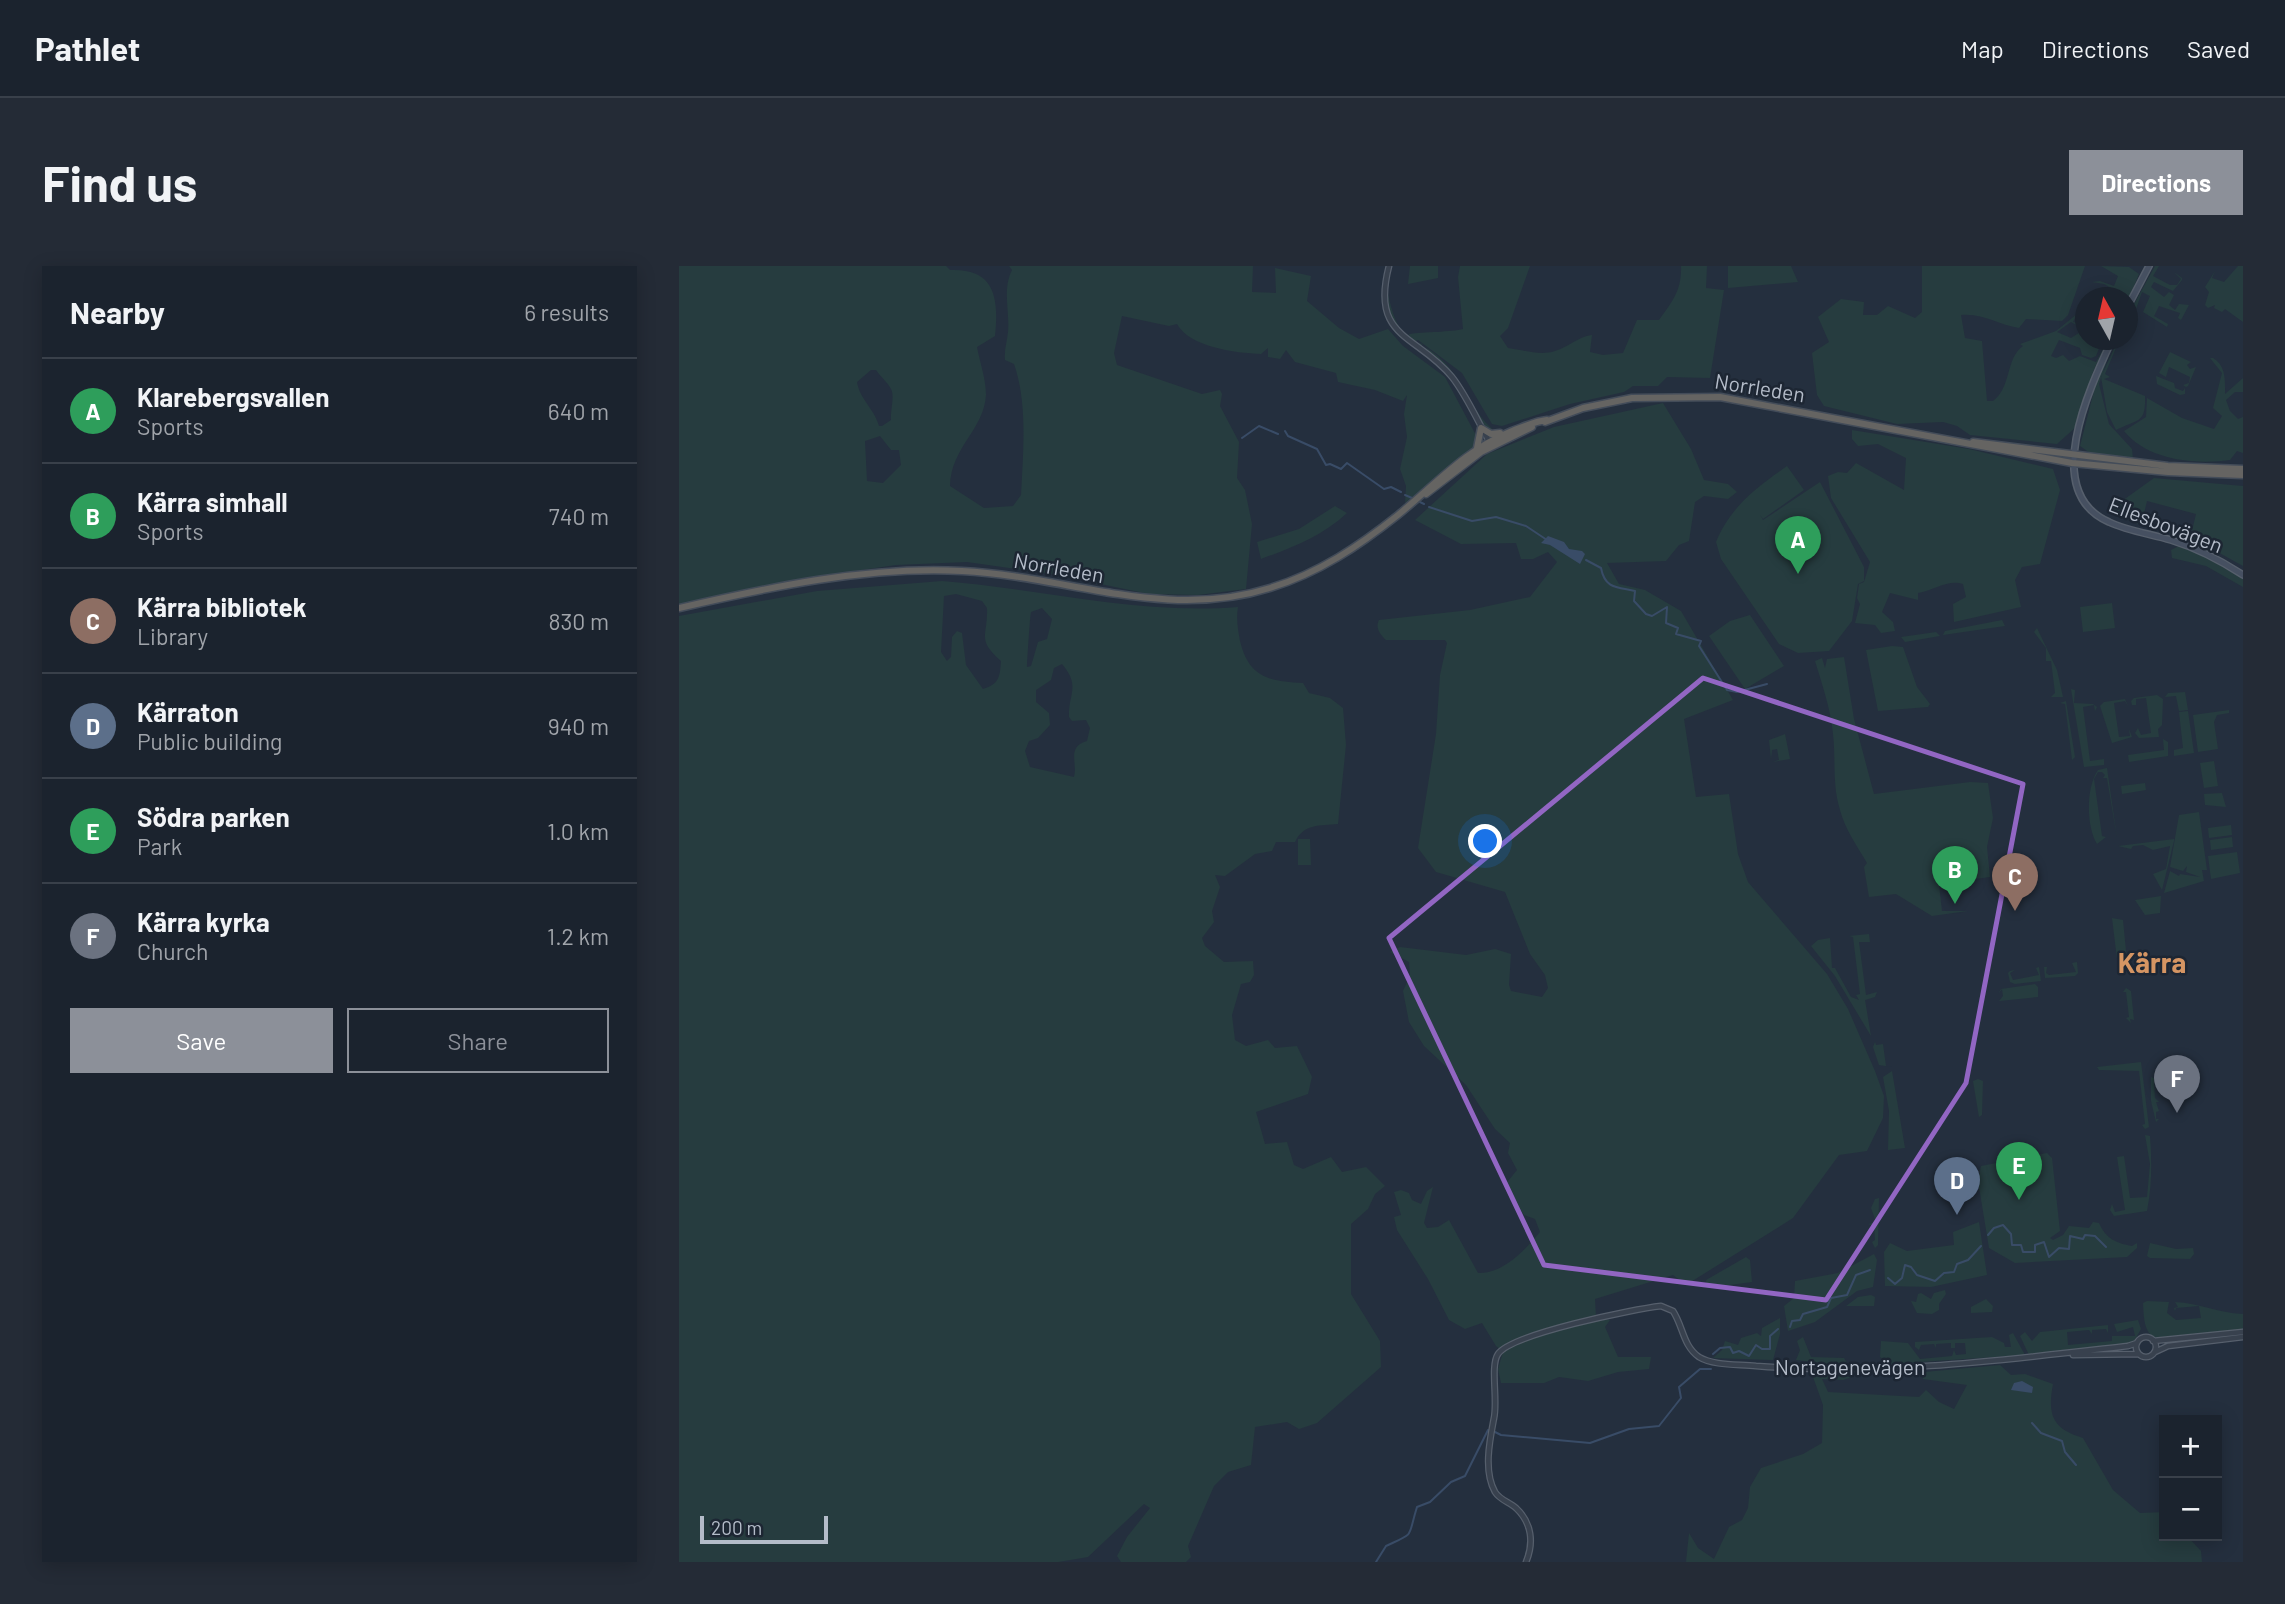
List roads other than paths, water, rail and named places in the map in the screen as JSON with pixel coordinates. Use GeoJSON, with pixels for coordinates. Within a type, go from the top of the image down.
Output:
{"type":"FeatureCollection","features":[{"type":"Feature","properties":{"kind":"highway","name":"Norrleden"},"geometry":{"type":"LineString","coordinates":[[679,608],[828,580],[939,570],[1011,575],[1149,600],[1189,601],[1229,597],[1269,588],[1321,567],[1357,546],[1490,444],[1515,430],[1606,403],[1683,395],[1741,400],[2072,463],[2168,472],[2243,475]]}},
{"type":"Feature","properties":{"kind":"highway","name":"Norrleden"},"geometry":{"type":"LineString","coordinates":[[1410,505],[1446,471],[1477,449],[1547,420]]}},
{"type":"Feature","properties":{"kind":"highway"},"geometry":{"type":"LineString","coordinates":[[1477,449],[1481,428],[1496,434],[1515,430]]}},
{"type":"Feature","properties":{"kind":"highway","name":"Norrleden"},"geometry":{"type":"LineString","coordinates":[[1968,442],[2168,466],[2243,469]]}},
{"type":"Feature","properties":{"kind":"main road"},"geometry":{"type":"LineString","coordinates":[[2138,287],[2149,266]]}},
{"type":"Feature","properties":{"kind":"main road","name":"Ellesbovägen"},"geometry":{"type":"LineString","coordinates":[[2108,350],[2096,376],[2073,453],[2074,480],[2082,498],[2105,520],[2191,547],[2243,575]]}},
{"type":"Feature","properties":{"kind":"street"},"geometry":{"type":"LineString","coordinates":[[1389,266],[1384,294],[1392,323],[1409,343],[1436,362],[1452,378],[1490,444]]}},
{"type":"Feature","properties":{"kind":"street","name":"Nortagenevägen"},"geometry":{"type":"LineString","coordinates":[[1526,1562],[1531,1543],[1529,1530],[1518,1511],[1496,1494],[1490,1476],[1489,1447],[1496,1405],[1497,1355],[1507,1346],[1552,1328],[1659,1306],[1668,1307],[1676,1316],[1692,1351],[1703,1359],[1718,1363],[1820,1370],[1877,1369],[2062,1355],[2138,1354],[2147,1357],[2168,1346],[2243,1335]]}},
{"type":"Feature","properties":{"kind":"street","name":"Nortagenevägen"},"geometry":{"type":"LineString","coordinates":[[2062,1355],[2137,1343],[2144,1337],[2153,1340],[2243,1335]]}},
{"type":"Feature","properties":{"kind":"street"},"geometry":{"type":"LineString","coordinates":[[2153,1340],[2155,1352]]}},
{"type":"Feature","properties":{"kind":"street"},"geometry":{"type":"LineString","coordinates":[[2137,1343],[2138,1354]]}},
{"type":"Feature","properties":{"kind":"water"},"geometry":{"type":"Polygon","coordinates":[[[1548,536],[1564,542],[1569,549],[1582,551],[1585,554],[1580,564],[1550,545],[1541,543],[1548,536]]]}},
{"type":"Feature","properties":{"kind":"water"},"geometry":{"type":"Polygon","coordinates":[[[2022,1381],[2033,1387],[2032,1393],[2011,1390],[2014,1383],[2022,1381]]]}},
{"type":"Feature","properties":{"kind":"waterway"},"geometry":{"type":"LineString","coordinates":[[1242,438],[1259,426],[1278,434]]}},
{"type":"Feature","properties":{"kind":"waterway"},"geometry":{"type":"LineString","coordinates":[[1285,431],[1288,436],[1317,449],[1326,465],[1341,469],[1347,463],[1384,489],[1391,487],[1401,492]]}},
{"type":"Feature","properties":{"kind":"waterway"},"geometry":{"type":"LineString","coordinates":[[1405,495],[1412,498]]}},
{"type":"Feature","properties":{"kind":"waterway"},"geometry":{"type":"LineString","coordinates":[[1420,502],[1424,504]]}},
{"type":"Feature","properties":{"kind":"waterway"},"geometry":{"type":"LineString","coordinates":[[1429,507],[1472,521],[1496,517],[1526,526],[1547,540]]}},
{"type":"Feature","properties":{"kind":"waterway"},"geometry":{"type":"LineString","coordinates":[[1586,560],[1601,568],[1605,580],[1609,583],[1617,588],[1635,591],[1634,601],[1646,614],[1652,616],[1667,607],[1666,623],[1678,628],[1676,634],[1701,641],[1699,646],[1727,690],[1737,692],[1767,684]]}},
{"type":"Feature","properties":{"kind":"waterway"},"geometry":{"type":"LineString","coordinates":[[1988,1235],[1994,1228],[2003,1225],[2011,1234],[2012,1245],[2021,1245],[2023,1252],[2035,1252],[2035,1245],[2044,1242],[2049,1257],[2059,1248],[2069,1249],[2070,1236],[2083,1239],[2085,1235],[2095,1236],[2106,1247]]}},
{"type":"Feature","properties":{"kind":"waterway"},"geometry":{"type":"LineString","coordinates":[[1888,1278],[1895,1284],[1902,1278],[1905,1265],[1911,1267],[1917,1275],[1935,1281],[1944,1273],[1954,1272],[1957,1264],[1968,1260],[1981,1246]]}},
{"type":"Feature","properties":{"kind":"waterway"},"geometry":{"type":"LineString","coordinates":[[1790,1327],[1792,1321],[1800,1320],[1803,1314],[1827,1307],[1831,1298],[1847,1295],[1856,1275],[1870,1270]]}},
{"type":"Feature","properties":{"kind":"waterway"},"geometry":{"type":"LineString","coordinates":[[1713,1354],[1720,1348],[1730,1347],[1733,1353],[1739,1351],[1749,1356],[1756,1345],[1762,1349],[1770,1349],[1770,1336],[1778,1329]]}},
{"type":"Feature","properties":{"kind":"waterway"},"geometry":{"type":"LineString","coordinates":[[1495,1432],[1501,1435],[1590,1443],[1629,1429],[1659,1426],[1681,1398],[1679,1387],[1700,1369],[1711,1369]]}},
{"type":"Feature","properties":{"kind":"waterway"},"geometry":{"type":"LineString","coordinates":[[2032,1423],[2041,1433],[2062,1441],[2065,1452],[2076,1465]]}},
{"type":"Feature","properties":{"kind":"waterway"},"geometry":{"type":"LineString","coordinates":[[1376,1562],[1386,1546],[1409,1533],[1417,1507],[1430,1502],[1451,1482],[1465,1476],[1488,1430]]}},
{"type":"Feature","properties":{"kind":"place","name":"Klarebergsvallen"},"geometry":{"type":"Point","coordinates":[1798,574]}},
{"type":"Feature","properties":{"kind":"place","name":"Kärra simhall"},"geometry":{"type":"Point","coordinates":[1955,904]}},
{"type":"Feature","properties":{"kind":"place","name":"Kärra bibliotek"},"geometry":{"type":"Point","coordinates":[2015,911]}},
{"type":"Feature","properties":{"kind":"place","name":"Kärra kyrka"},"geometry":{"type":"Point","coordinates":[2177,1113]}},
{"type":"Feature","properties":{"kind":"place","name":"Södra parken"},"geometry":{"type":"Point","coordinates":[2019,1200]}},
{"type":"Feature","properties":{"kind":"place","name":"Kärraton"},"geometry":{"type":"Point","coordinates":[1957,1215]}},
{"type":"Feature","properties":{"kind":"district","name":"Kärra"},"geometry":{"type":"Point","coordinates":[2152,962]}}]}
